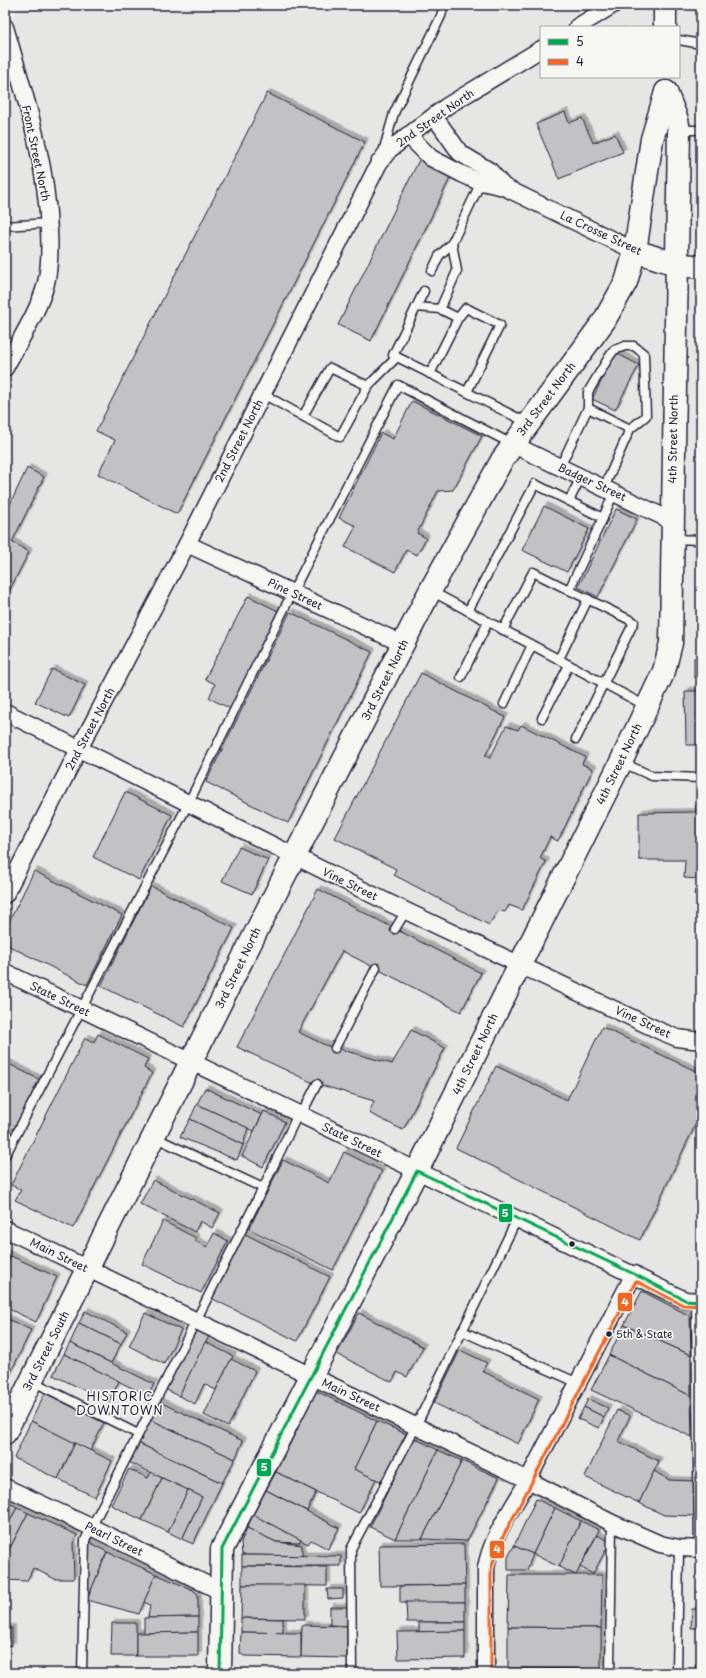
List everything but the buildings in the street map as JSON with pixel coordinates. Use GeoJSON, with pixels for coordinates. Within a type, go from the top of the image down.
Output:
{"type":"FeatureCollection","features":[{"type":"Feature","properties":{"kind":"main road"},"geometry":{"type":"LineString","coordinates":[[665,5],[665,26]]}},
{"type":"Feature","properties":{"kind":"main road"},"geometry":{"type":"LineString","coordinates":[[666,85],[669,262]]}},
{"type":"Feature","properties":{"kind":"main road","name":"4th Street North"},"geometry":{"type":"LineString","coordinates":[[220,1673],[222,1550],[417,1171],[621,762],[664,670],[672,643],[669,262],[679,130],[666,85]]}},
{"type":"Feature","properties":{"kind":"main road","name":"3rd Street North"},"geometry":{"type":"LineString","coordinates":[[88,1269],[262,920],[430,591],[512,444],[571,368],[604,321],[626,282],[635,251],[652,139],[666,85]]}},
{"type":"Feature","properties":{"kind":"main road","name":"La Crosse Street"},"geometry":{"type":"LineString","coordinates":[[635,251],[669,262],[701,267]]}},
{"type":"Feature","properties":{"kind":"main road","name":"3rd Street South"},"geometry":{"type":"LineString","coordinates":[[5,1433],[88,1269]]}},
{"type":"Feature","properties":{"kind":"street"},"geometry":{"type":"LineString","coordinates":[[579,26],[613,5]]}},
{"type":"Feature","properties":{"kind":"street","name":"Front Street North"},"geometry":{"type":"LineString","coordinates":[[5,27],[8,50],[45,180],[50,254],[46,285],[38,304],[5,368]]}},
{"type":"Feature","properties":{"kind":"street","name":"2nd Street North"},"geometry":{"type":"LineString","coordinates":[[5,895],[79,749],[187,544],[379,163],[389,150],[408,134],[540,50]]}},
{"type":"Feature","properties":{"kind":"street","name":"La Crosse Street"},"geometry":{"type":"LineString","coordinates":[[434,116],[460,153],[490,171],[504,187]]}},
{"type":"Feature","properties":{"kind":"street","name":"La Crosse Street"},"geometry":{"type":"LineString","coordinates":[[408,134],[431,158],[462,174],[482,182],[504,187],[635,251]]}},
{"type":"Feature","properties":{"kind":"street","name":"Badger Street"},"geometry":{"type":"LineString","coordinates":[[512,444],[609,490],[672,530]]}},
{"type":"Feature","properties":{"kind":"street","name":"Pine Street"},"geometry":{"type":"LineString","coordinates":[[187,544],[403,644]]}},
{"type":"Feature","properties":{"kind":"street","name":"Vine Street"},"geometry":{"type":"LineString","coordinates":[[5,712],[295,857],[660,1031],[677,1038],[701,1041]]}},
{"type":"Feature","properties":{"kind":"street","name":"State Street"},"geometry":{"type":"LineString","coordinates":[[5,972],[634,1274],[684,1300],[698,1301]]}},
{"type":"Feature","properties":{"kind":"street","name":"Main Street"},"geometry":{"type":"LineString","coordinates":[[5,1229],[528,1480],[612,1523],[660,1544],[679,1548],[700,1549]]}},
{"type":"Feature","properties":{"kind":"street"},"geometry":{"type":"LineString","coordinates":[[486,1673],[486,1568],[488,1555],[495,1536],[528,1480],[634,1274]]}},
{"type":"Feature","properties":{"kind":"street","name":"Pearl Street"},"geometry":{"type":"LineString","coordinates":[[5,1487],[91,1527],[222,1592]]}},
{"type":"Feature","properties":{"kind":"lane"},"geometry":{"type":"LineString","coordinates":[[379,163],[394,113],[441,16],[444,5]]}},
{"type":"Feature","properties":{"kind":"lane"},"geometry":{"type":"LineString","coordinates":[[680,40],[701,44]]}},
{"type":"Feature","properties":{"kind":"lane"},"geometry":{"type":"LineString","coordinates":[[679,130],[701,130]]}},
{"type":"Feature","properties":{"kind":"lane"},"geometry":{"type":"LineString","coordinates":[[432,271],[439,256],[452,243],[482,182]]}},
{"type":"Feature","properties":{"kind":"lane"},"geometry":{"type":"LineString","coordinates":[[5,226],[49,223]]}},
{"type":"Feature","properties":{"kind":"lane"},"geometry":{"type":"LineString","coordinates":[[440,310],[457,271],[452,243]]}},
{"type":"Feature","properties":{"kind":"lane"},"geometry":{"type":"LineString","coordinates":[[424,290],[393,355],[528,423]]}},
{"type":"Feature","properties":{"kind":"lane"},"geometry":{"type":"LineString","coordinates":[[416,307],[440,310],[458,318]]}},
{"type":"Feature","properties":{"kind":"lane"},"geometry":{"type":"LineString","coordinates":[[430,374],[458,318],[466,308],[500,325],[467,392]]}},
{"type":"Feature","properties":{"kind":"lane"},"geometry":{"type":"LineString","coordinates":[[560,467],[588,408],[588,392],[609,357],[614,350],[625,346],[634,346],[644,354],[646,416],[630,429],[609,490],[603,518],[569,590]]}},
{"type":"Feature","properties":{"kind":"lane"},"geometry":{"type":"LineString","coordinates":[[263,394],[340,437],[368,386],[397,357]]}},
{"type":"Feature","properties":{"kind":"lane"},"geometry":{"type":"LineString","coordinates":[[303,416],[330,368],[368,386]]}},
{"type":"Feature","properties":{"kind":"lane"},"geometry":{"type":"LineString","coordinates":[[5,1156],[188,804],[292,593],[398,385],[512,444]]}},
{"type":"Feature","properties":{"kind":"lane"},"geometry":{"type":"LineString","coordinates":[[588,408],[630,429]]}},
{"type":"Feature","properties":{"kind":"lane"},"geometry":{"type":"LineString","coordinates":[[569,501],[581,477]]}},
{"type":"Feature","properties":{"kind":"lane"},"geometry":{"type":"LineString","coordinates":[[468,611],[535,484],[603,518]]}},
{"type":"Feature","properties":{"kind":"lane"},"geometry":{"type":"LineString","coordinates":[[672,530],[701,540]]}},
{"type":"Feature","properties":{"kind":"lane"},"geometry":{"type":"LineString","coordinates":[[503,630],[533,572],[634,622],[576,739]]}},
{"type":"Feature","properties":{"kind":"lane"},"geometry":{"type":"LineString","coordinates":[[430,591],[647,706]]}},
{"type":"Feature","properties":{"kind":"lane"},"geometry":{"type":"LineString","coordinates":[[558,659],[588,599]]}},
{"type":"Feature","properties":{"kind":"lane"},"geometry":{"type":"LineString","coordinates":[[461,677],[488,622]]}},
{"type":"Feature","properties":{"kind":"lane"},"geometry":{"type":"LineString","coordinates":[[504,704],[532,645]]}},
{"type":"Feature","properties":{"kind":"lane"},"geometry":{"type":"LineString","coordinates":[[542,718],[569,665]]}},
{"type":"Feature","properties":{"kind":"lane"},"geometry":{"type":"LineString","coordinates":[[621,762],[652,776],[701,778]]}},
{"type":"Feature","properties":{"kind":"lane"},"geometry":{"type":"LineString","coordinates":[[395,929],[406,910]]}},
{"type":"Feature","properties":{"kind":"lane"},"geometry":{"type":"LineString","coordinates":[[335,1048],[376,968]]}},
{"type":"Feature","properties":{"kind":"lane"},"geometry":{"type":"LineString","coordinates":[[82,1673],[85,1540],[195,1320],[300,1114],[317,1084]]}},
{"type":"Feature","properties":{"kind":"lane"},"geometry":{"type":"LineString","coordinates":[[154,1137],[263,1188]]}},
{"type":"Feature","properties":{"kind":"lane"},"geometry":{"type":"LineString","coordinates":[[352,1673],[352,1549],[416,1426],[517,1219]]}},
{"type":"Feature","properties":{"kind":"lane"},"geometry":{"type":"LineString","coordinates":[[698,1301],[700,1549]]}},
{"type":"Feature","properties":{"kind":"lane"},"geometry":{"type":"LineString","coordinates":[[462,1331],[578,1383]]}},
{"type":"Feature","properties":{"kind":"lane"},"geometry":{"type":"LineString","coordinates":[[31,1381],[138,1434]]}},
{"type":"Feature","properties":{"kind":"lane"},"geometry":{"type":"LineString","coordinates":[[610,1673],[612,1523]]}},
{"type":"Feature","properties":{"kind":"lane"},"geometry":{"type":"LineString","coordinates":[[678,1673],[679,1548]]}},
{"type":"Feature","properties":{"kind":"shaded area"},"geometry":{"type":"Polygon","coordinates":[[[21,5],[701,5],[701,1673],[5,1673],[5,26],[21,5]]]}},
{"type":"Feature","properties":{"kind":"transit line","name":"5"},"geometry":{"type":"LineString","coordinates":[[220,1673],[222,1549],[417,1171],[634,1274],[685,1300],[701,1301]]}},
{"type":"Feature","properties":{"kind":"transit line","name":"4"},"geometry":{"type":"LineString","coordinates":[[491,1673],[491,1569],[498,1546],[636,1281],[683,1305],[701,1306]]}},
{"type":"Feature","properties":{"kind":"place","name":"5th & State"},"geometry":{"type":"Point","coordinates":[609,1334]}},
{"type":"Feature","properties":{"kind":"district","name":"HISTORIC DOWNTOWN"},"geometry":{"type":"Point","coordinates":[120,1404]}}]}
